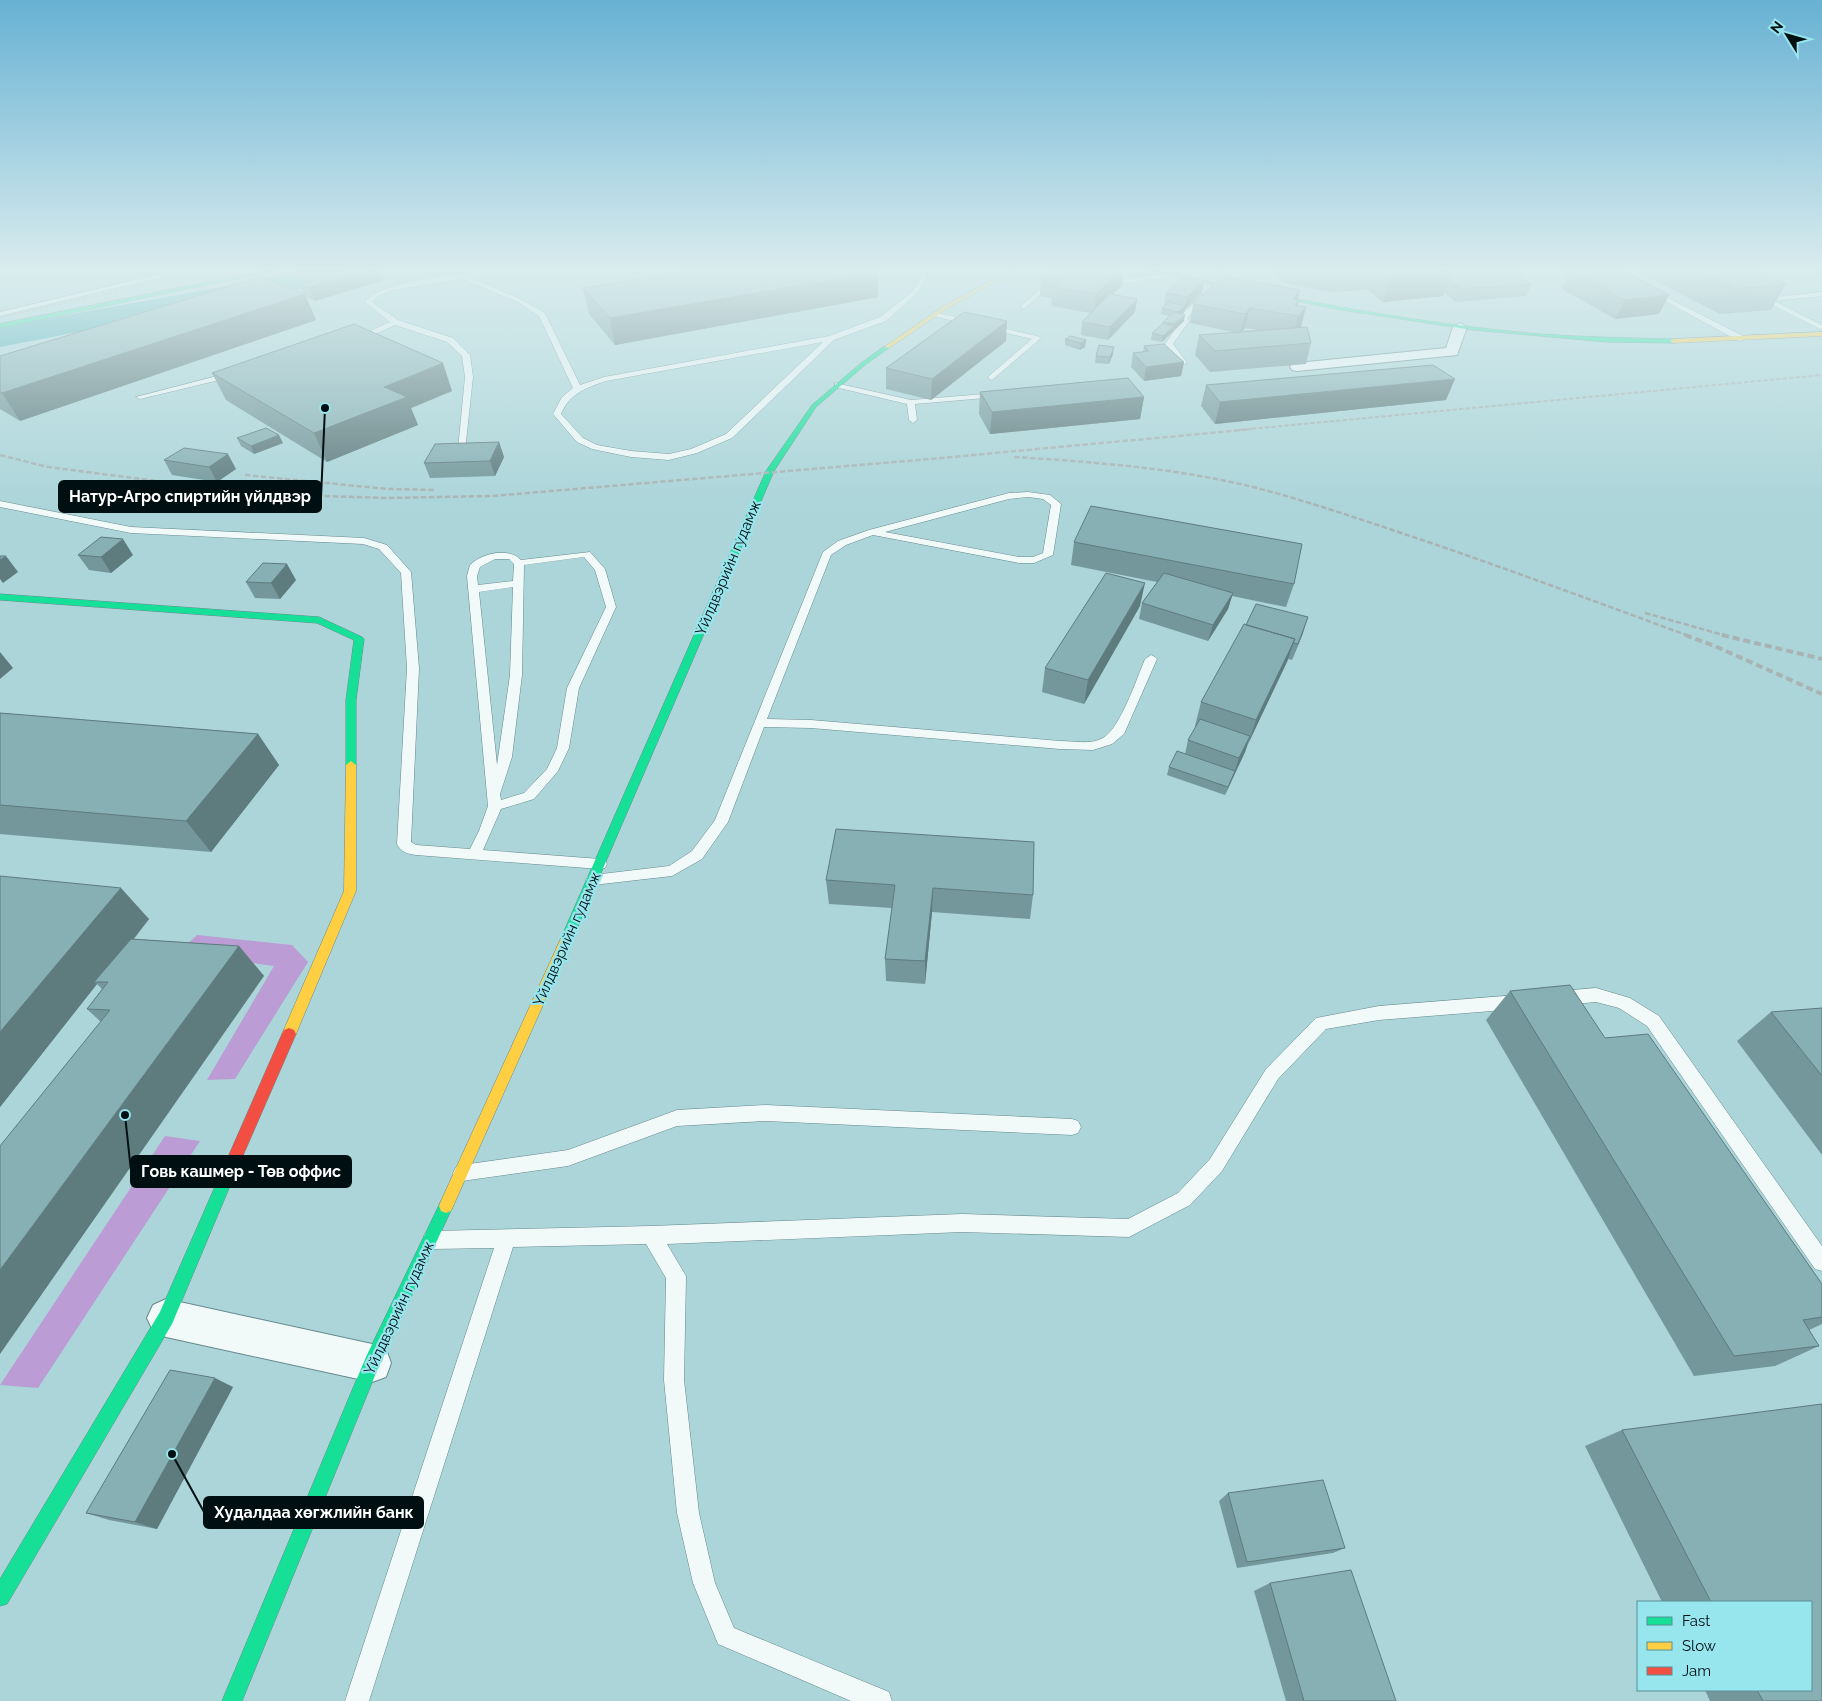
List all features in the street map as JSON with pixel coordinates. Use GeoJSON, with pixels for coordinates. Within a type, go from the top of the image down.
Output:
{"type":"FeatureCollection","features":[{"type":"Feature","properties":{"kind":"street","name":"Yйлдвэрийн гудамж"},"geometry":{"type":"LineString","coordinates":[[232,1701],[372,1363],[462,1174],[593,880],[770,471],[814,406],[863,364],[884,349]]}},
{"type":"Feature","properties":{"kind":"street"},"geometry":{"type":"LineString","coordinates":[[1297,368],[1452,352],[1453,349]]}},
{"type":"Feature","properties":{"kind":"street"},"geometry":{"type":"LineString","coordinates":[[0,597],[319,620],[359,639],[351,700],[350,891],[166,1318],[0,1597]]}},
{"type":"Feature","properties":{"kind":"street"},"geometry":{"type":"LineString","coordinates":[[166,1318],[372,1363]]}},
{"type":"Feature","properties":{"kind":"lane"},"geometry":{"type":"LineString","coordinates":[[460,349],[466,355],[469,376],[462,449]]}},
{"type":"Feature","properties":{"kind":"lane"},"geometry":{"type":"LineString","coordinates":[[559,349],[578,388]]}},
{"type":"Feature","properties":{"kind":"lane"},"geometry":{"type":"LineString","coordinates":[[767,349],[604,379],[578,388],[562,400],[557,414],[580,440],[604,448],[669,457],[694,451],[730,436],[818,349]]}},
{"type":"Feature","properties":{"kind":"lane"},"geometry":{"type":"LineString","coordinates":[[992,378],[1024,349]]}},
{"type":"Feature","properties":{"kind":"lane"},"geometry":{"type":"LineString","coordinates":[[1173,349],[1183,363]]}},
{"type":"Feature","properties":{"kind":"lane"},"geometry":{"type":"LineString","coordinates":[[140,397],[240,373]]}},
{"type":"Feature","properties":{"kind":"lane"},"geometry":{"type":"LineString","coordinates":[[838,386],[911,402],[1008,394]]}},
{"type":"Feature","properties":{"kind":"lane"},"geometry":{"type":"LineString","coordinates":[[911,402],[913,420]]}},
{"type":"Feature","properties":{"kind":"lane"},"geometry":{"type":"LineString","coordinates":[[593,880],[672,871],[697,855],[721,822],[827,554],[842,543],[872,532],[1009,496],[1030,494],[1046,496],[1056,504],[1048,555],[1034,560],[1019,560],[872,532]]}},
{"type":"Feature","properties":{"kind":"lane"},"geometry":{"type":"LineString","coordinates":[[0,504],[131,530],[364,541],[383,548],[406,572],[413,668],[404,844],[410,849],[416,850],[600,864]]}},
{"type":"Feature","properties":{"kind":"lane"},"geometry":{"type":"LineString","coordinates":[[495,800],[529,796],[552,771],[563,748],[573,688],[611,607],[600,569],[586,554],[519,563]]}},
{"type":"Feature","properties":{"kind":"lane"},"geometry":{"type":"LineString","coordinates":[[474,854],[486,831],[495,800],[506,757],[516,675],[519,563],[512,556],[493,556],[475,566],[472,576],[475,589],[495,800]]}},
{"type":"Feature","properties":{"kind":"lane"},"geometry":{"type":"LineString","coordinates":[[475,589],[518,583]]}},
{"type":"Feature","properties":{"kind":"lane"},"geometry":{"type":"LineString","coordinates":[[759,723],[811,724],[1060,746],[1093,746],[1108,740],[1120,731],[1151,659]]}},
{"type":"Feature","properties":{"kind":"lane"},"geometry":{"type":"LineString","coordinates":[[431,1240],[651,1235],[962,1223],[1129,1228],[1184,1198],[1216,1165],[1272,1074],[1322,1024],[1379,1013],[1596,995],[1624,1003],[1653,1021],[1822,1262]]}},
{"type":"Feature","properties":{"kind":"lane"},"geometry":{"type":"LineString","coordinates":[[462,1174],[568,1158],[677,1118],[766,1112],[1072,1127]]}},
{"type":"Feature","properties":{"kind":"lane"},"geometry":{"type":"LineString","coordinates":[[651,1235],[676,1276],[674,1380],[688,1512],[704,1583],[726,1636],[880,1701]]}},
{"type":"Feature","properties":{"kind":"lane"},"geometry":{"type":"LineString","coordinates":[[356,1701],[507,1238]]}},
{"type":"Feature","properties":{"kind":"shaded area"},"geometry":{"type":"Polygon","coordinates":[[[197,935],[292,945],[308,962],[235,1079],[207,1080],[274,966],[178,953],[197,935]]]}},
{"type":"Feature","properties":{"kind":"shaded area"},"geometry":{"type":"Polygon","coordinates":[[[165,1136],[200,1141],[38,1388],[0,1385],[165,1136]]]}},
{"type":"Feature","properties":{"kind":"building"},"geometry":{"type":"Polygon","coordinates":[[[22,349],[136,349],[2,393],[0,392],[0,356],[22,349]]]}},
{"type":"Feature","properties":{"kind":"building"},"geometry":{"type":"Polygon","coordinates":[[[280,349],[412,349],[443,363],[384,387],[407,397],[314,433],[212,373],[280,349]]]}},
{"type":"Feature","properties":{"kind":"building"},"geometry":{"type":"Polygon","coordinates":[[[912,349],[970,349],[932,379],[886,368],[912,349]]]}},
{"type":"Feature","properties":{"kind":"building"},"geometry":{"type":"Polygon","coordinates":[[[1098,349],[1113,349],[1110,357],[1096,356],[1098,349]]]}},
{"type":"Feature","properties":{"kind":"building"},"geometry":{"type":"Polygon","coordinates":[[[1147,349],[1170,349],[1184,362],[1146,367],[1133,353],[1149,351],[1147,349]]]}},
{"type":"Feature","properties":{"kind":"building"},"geometry":{"type":"Polygon","coordinates":[[[1213,349],[1234,349],[1215,351],[1213,349]]]}},
{"type":"Feature","properties":{"kind":"building"},"geometry":{"type":"Polygon","coordinates":[[[1433,365],[1455,379],[1220,402],[1206,385],[1433,365]]]}},
{"type":"Feature","properties":{"kind":"building"},"geometry":{"type":"Polygon","coordinates":[[[1128,378],[1144,397],[992,412],[980,392],[1128,378]]]}},
{"type":"Feature","properties":{"kind":"building"},"geometry":{"type":"Polygon","coordinates":[[[266,428],[279,435],[251,446],[237,438],[266,428]]]}},
{"type":"Feature","properties":{"kind":"building"},"geometry":{"type":"Polygon","coordinates":[[[499,442],[490,461],[424,463],[435,444],[499,442]]]}},
{"type":"Feature","properties":{"kind":"building"},"geometry":{"type":"Polygon","coordinates":[[[184,448],[228,454],[209,467],[164,460],[184,448]]]}},
{"type":"Feature","properties":{"kind":"building"},"geometry":{"type":"Polygon","coordinates":[[[1091,506],[1302,544],[1294,584],[1074,542],[1091,506]]]}},
{"type":"Feature","properties":{"kind":"building"},"geometry":{"type":"Polygon","coordinates":[[[101,537],[123,539],[101,557],[78,555],[101,537]]]}},
{"type":"Feature","properties":{"kind":"building"},"geometry":{"type":"Polygon","coordinates":[[[263,563],[287,564],[271,583],[246,582],[263,563]]]}},
{"type":"Feature","properties":{"kind":"building"},"geometry":{"type":"Polygon","coordinates":[[[1106,573],[1145,583],[1088,680],[1045,668],[1106,573]]]}},
{"type":"Feature","properties":{"kind":"building"},"geometry":{"type":"Polygon","coordinates":[[[1164,573],[1233,593],[1213,625],[1142,603],[1164,573]]]}},
{"type":"Feature","properties":{"kind":"building"},"geometry":{"type":"Polygon","coordinates":[[[1256,604],[1308,617],[1298,644],[1293,643],[1295,639],[1246,625],[1256,604]]]}},
{"type":"Feature","properties":{"kind":"building"},"geometry":{"type":"Polygon","coordinates":[[[1244,624],[1295,639],[1256,720],[1201,702],[1244,624]]]}},
{"type":"Feature","properties":{"kind":"building"},"geometry":{"type":"Polygon","coordinates":[[[0,713],[258,734],[186,821],[0,805],[0,713]]]}},
{"type":"Feature","properties":{"kind":"building"},"geometry":{"type":"Polygon","coordinates":[[[1200,719],[1250,736],[1239,758],[1188,740],[1200,719]]]}},
{"type":"Feature","properties":{"kind":"building"},"geometry":{"type":"Polygon","coordinates":[[[1177,751],[1235,771],[1228,787],[1169,767],[1177,751]]]}},
{"type":"Feature","properties":{"kind":"building"},"geometry":{"type":"Polygon","coordinates":[[[836,829],[1034,842],[1033,895],[933,888],[925,961],[885,959],[895,885],[826,880],[836,829]]]}},
{"type":"Feature","properties":{"kind":"building"},"geometry":{"type":"Polygon","coordinates":[[[0,876],[121,888],[0,1032],[0,876]]]}},
{"type":"Feature","properties":{"kind":"building"},"geometry":{"type":"Polygon","coordinates":[[[131,939],[239,946],[0,1270],[0,1146],[110,1010],[87,1009],[108,982],[94,982],[131,939]]]}},
{"type":"Feature","properties":{"kind":"building"},"geometry":{"type":"Polygon","coordinates":[[[1570,985],[1605,1038],[1648,1034],[1822,1284],[1822,1317],[1803,1320],[1819,1346],[1734,1356],[1510,991],[1570,985]]]}},
{"type":"Feature","properties":{"kind":"building"},"geometry":{"type":"Polygon","coordinates":[[[1822,1008],[1822,1076],[1771,1012],[1822,1008]]]}},
{"type":"Feature","properties":{"kind":"building"},"geometry":{"type":"Polygon","coordinates":[[[170,1370],[215,1378],[135,1522],[86,1513],[170,1370]]]}},
{"type":"Feature","properties":{"kind":"building"},"geometry":{"type":"Polygon","coordinates":[[[1822,1404],[1822,1701],[1763,1701],[1758,1691],[1812,1691],[1812,1601],[1710,1601],[1622,1430],[1822,1404]]]}},
{"type":"Feature","properties":{"kind":"building"},"geometry":{"type":"Polygon","coordinates":[[[1323,1480],[1345,1548],[1247,1562],[1228,1493],[1323,1480]]]}},
{"type":"Feature","properties":{"kind":"building"},"geometry":{"type":"Polygon","coordinates":[[[1351,1570],[1396,1701],[1304,1701],[1270,1583],[1351,1570]]]}},
{"type":"Feature","properties":{"kind":"railway"},"geometry":{"type":"LineString","coordinates":[[1239,430],[1822,375]]}},
{"type":"Feature","properties":{"kind":"railway"},"geometry":{"type":"LineString","coordinates":[[0,455],[48,467],[258,494],[385,498],[492,496],[942,458],[1252,429]]}},
{"type":"Feature","properties":{"kind":"railway"},"geometry":{"type":"LineString","coordinates":[[1014,457],[1105,464],[1197,475],[1280,494],[1437,545],[1689,636]]}},
{"type":"Feature","properties":{"kind":"railway"},"geometry":{"type":"LineString","coordinates":[[245,475],[388,489],[436,490]]}},
{"type":"Feature","properties":{"kind":"railway"},"geometry":{"type":"LineString","coordinates":[[1645,613],[1727,636]]}},
{"type":"Feature","properties":{"kind":"railway"},"geometry":{"type":"LineString","coordinates":[[1685,635],[1717,647],[1822,694]]}},
{"type":"Feature","properties":{"kind":"railway"},"geometry":{"type":"LineString","coordinates":[[1722,635],[1822,659]]}},
{"type":"Feature","properties":{"kind":"traffic: fast"},"geometry":{"type":"LineString","coordinates":[[567,938],[770,471],[814,406],[863,364],[884,349]]}},
{"type":"Feature","properties":{"kind":"traffic: fast"},"geometry":{"type":"LineString","coordinates":[[0,597],[319,620],[359,639],[351,700],[351,765]]}},
{"type":"Feature","properties":{"kind":"traffic: fast"},"geometry":{"type":"LineString","coordinates":[[0,1597],[166,1318],[233,1162]]}},
{"type":"Feature","properties":{"kind":"traffic: fast"},"geometry":{"type":"LineString","coordinates":[[232,1701],[372,1363],[446,1206]]}},
{"type":"Feature","properties":{"kind":"traffic: slow"},"geometry":{"type":"LineString","coordinates":[[289,1034],[350,891],[351,765]]}},
{"type":"Feature","properties":{"kind":"traffic: slow"},"geometry":{"type":"LineString","coordinates":[[446,1206],[567,938]]}},
{"type":"Feature","properties":{"kind":"traffic: jam"},"geometry":{"type":"LineString","coordinates":[[233,1162],[289,1034]]}},
{"type":"Feature","properties":{"kind":"place","name":"Натур-Агро спиртийн үйлдвэр"},"geometry":{"type":"Point","coordinates":[325,408]}},
{"type":"Feature","properties":{"kind":"place","name":"Говь кашмер - Төв оффис"},"geometry":{"type":"Point","coordinates":[125,1115]}},
{"type":"Feature","properties":{"kind":"place","name":"Худалдаа хөгжлийн банк"},"geometry":{"type":"Point","coordinates":[172,1454]}}]}
